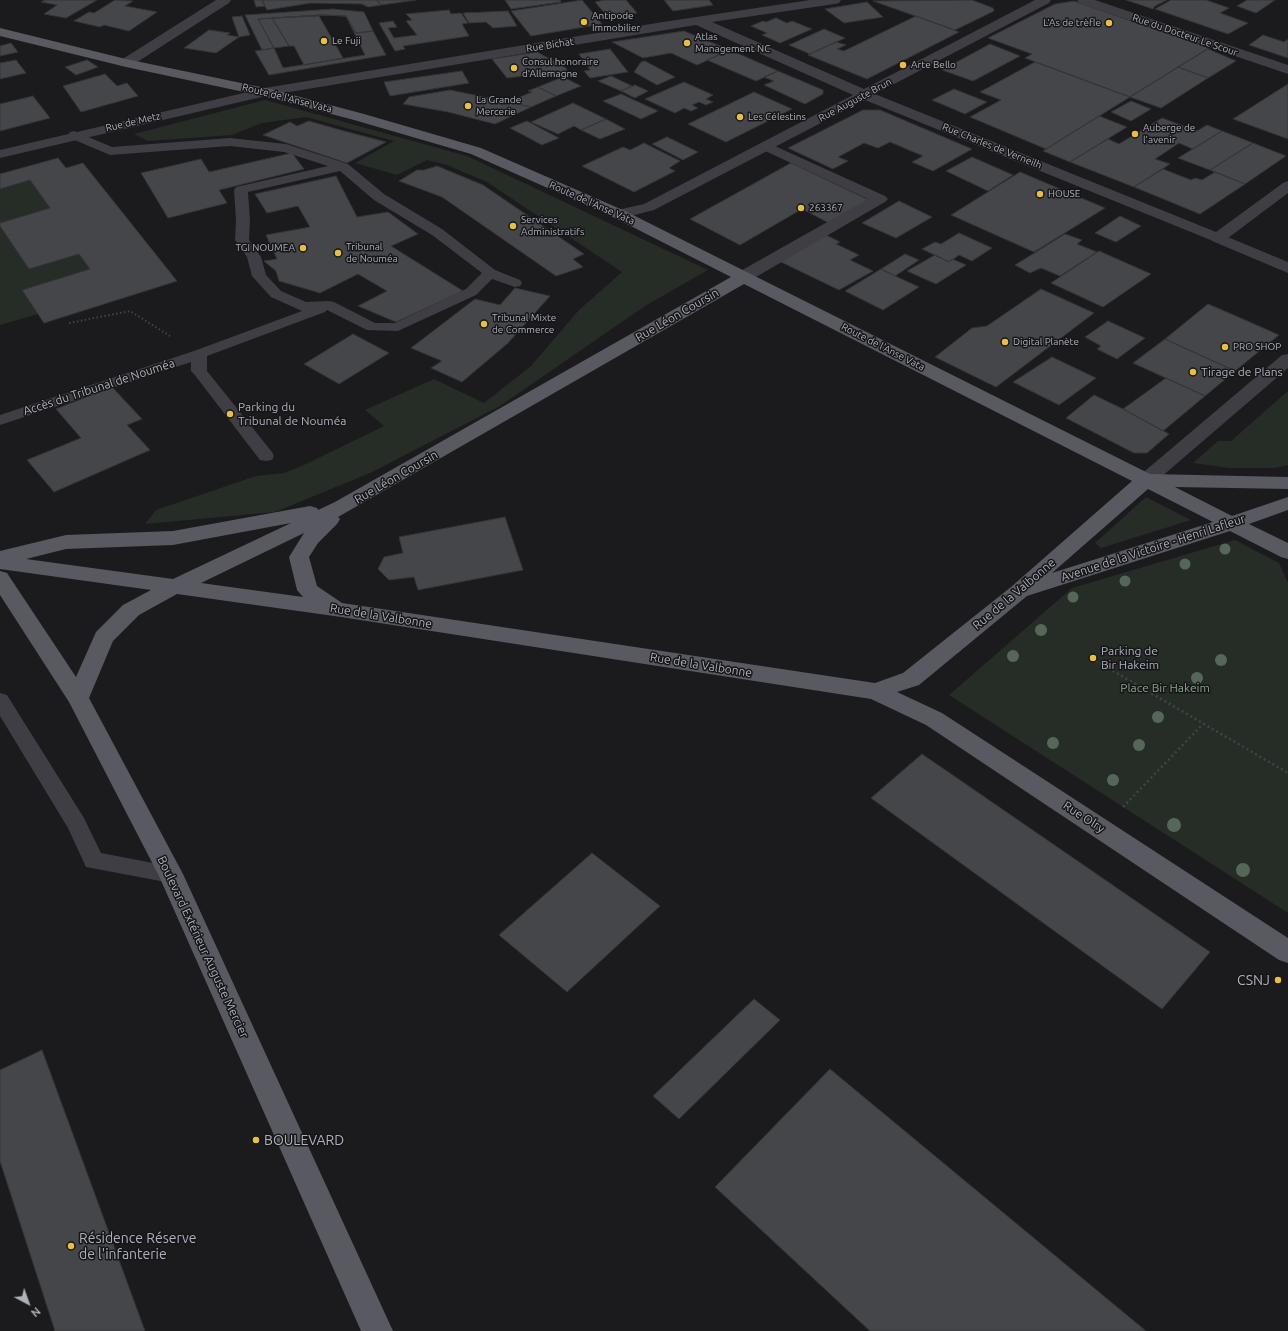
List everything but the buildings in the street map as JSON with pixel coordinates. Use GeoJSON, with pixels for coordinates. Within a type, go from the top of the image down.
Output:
{"type":"FeatureCollection","features":[{"type":"Feature","properties":{"kind":"main road","name":"Route de l'Anse Vata"},"geometry":{"type":"LineString","coordinates":[[0,32],[126,62],[265,92],[359,116],[476,151],[619,214],[1288,552]]}},
{"type":"Feature","properties":{"kind":"main road","name":"Rue Léon Coursin"},"geometry":{"type":"LineString","coordinates":[[78,698],[104,637],[131,610],[174,587],[342,507],[743,277]]}},
{"type":"Feature","properties":{"kind":"main road"},"geometry":{"type":"LineString","coordinates":[[1146,480],[1288,483]]}},
{"type":"Feature","properties":{"kind":"main road","name":"Rue de la Valbonne"},"geometry":{"type":"LineString","coordinates":[[0,562],[341,610],[875,691],[911,679],[1018,592],[1146,480]]}},
{"type":"Feature","properties":{"kind":"main road","name":"Avenue de la Victoire - Henri Lafleur"},"geometry":{"type":"LineString","coordinates":[[1018,592],[1232,523],[1288,503]]}},
{"type":"Feature","properties":{"kind":"main road"},"geometry":{"type":"LineString","coordinates":[[0,558],[66,542],[173,538],[227,530],[342,507]]}},
{"type":"Feature","properties":{"kind":"main road"},"geometry":{"type":"LineString","coordinates":[[341,610],[307,590],[299,558],[311,538],[342,507]]}},
{"type":"Feature","properties":{"kind":"main road","name":"Boulevard Extérieur Auguste Mercier"},"geometry":{"type":"LineString","coordinates":[[0,578],[78,698],[171,874],[377,1331]]}},
{"type":"Feature","properties":{"kind":"main road","name":"Rue Olry"},"geometry":{"type":"LineString","coordinates":[[875,691],[934,719],[1288,952]]}},
{"type":"Feature","properties":{"kind":"street"},"geometry":{"type":"LineString","coordinates":[[126,62],[225,0]]}},
{"type":"Feature","properties":{"kind":"street","name":"Rue Bichat"},"geometry":{"type":"LineString","coordinates":[[265,92],[835,0]]}},
{"type":"Feature","properties":{"kind":"street","name":"Rue Auguste Brun"},"geometry":{"type":"LineString","coordinates":[[619,214],[649,207],[866,95],[1045,0]]}},
{"type":"Feature","properties":{"kind":"street","name":"Rue du Docteur Le Scour"},"geometry":{"type":"LineString","coordinates":[[1083,0],[1288,70]]}},
{"type":"Feature","properties":{"kind":"street","name":"Rue Charles de Verneilh"},"geometry":{"type":"LineString","coordinates":[[698,21],[866,95],[1218,238],[1288,268]]}},
{"type":"Feature","properties":{"kind":"street","name":"Rue de Metz"},"geometry":{"type":"LineString","coordinates":[[0,154],[74,135],[265,92]]}},
{"type":"Feature","properties":{"kind":"street"},"geometry":{"type":"LineString","coordinates":[[743,277],[880,199],[766,146]]}},
{"type":"Feature","properties":{"kind":"street"},"geometry":{"type":"LineString","coordinates":[[1218,238],[1288,186]]}},
{"type":"Feature","properties":{"kind":"street","name":"Rue de la Valbonne"},"geometry":{"type":"LineString","coordinates":[[1146,480],[1288,359]]}},
{"type":"Feature","properties":{"kind":"lane"},"geometry":{"type":"LineString","coordinates":[[74,135],[110,151],[230,142],[286,148],[343,167],[379,197],[437,232],[490,273],[515,283]]}},
{"type":"Feature","properties":{"kind":"lane"},"geometry":{"type":"LineString","coordinates":[[343,167],[241,190],[243,220],[242,240],[254,257],[259,276],[276,294],[304,307],[329,305],[372,327],[398,328],[471,292],[490,273]]}},
{"type":"Feature","properties":{"kind":"lane","name":"Accès du Tribunal de Nouméa"},"geometry":{"type":"LineString","coordinates":[[0,420],[199,354],[329,305]]}},
{"type":"Feature","properties":{"kind":"lane"},"geometry":{"type":"LineString","coordinates":[[199,354],[199,372],[266,456]]}},
{"type":"Feature","properties":{"kind":"lane"},"geometry":{"type":"LineString","coordinates":[[0,700],[77,824],[94,861],[171,874]]}},
{"type":"Feature","properties":{"kind":"path"},"geometry":{"type":"LineString","coordinates":[[69,323],[130,311],[199,354]]}},
{"type":"Feature","properties":{"kind":"path"},"geometry":{"type":"LineString","coordinates":[[1091,658],[1288,773]]}},
{"type":"Feature","properties":{"kind":"path"},"geometry":{"type":"LineString","coordinates":[[1102,829],[1203,724]]}},
{"type":"Feature","properties":{"kind":"green space"},"geometry":{"type":"Polygon","coordinates":[[[265,100],[467,156],[708,270],[645,306],[500,406],[370,473],[275,512],[145,524],[156,510],[256,476],[284,473],[304,465],[384,426],[365,410],[434,379],[484,403],[531,366],[579,310],[622,272],[487,182],[447,165],[427,160],[397,175],[355,163],[394,141],[306,117],[262,123],[232,135],[148,141],[134,134],[265,100]]]}},
{"type":"Feature","properties":{"kind":"green space"},"geometry":{"type":"Polygon","coordinates":[[[30,180],[50,208],[0,223],[0,189],[30,180]]]}},
{"type":"Feature","properties":{"kind":"green space"},"geometry":{"type":"Polygon","coordinates":[[[0,226],[29,269],[79,254],[90,269],[22,290],[38,314],[0,325],[0,226]]]}},
{"type":"Feature","properties":{"kind":"green space"},"geometry":{"type":"Polygon","coordinates":[[[1288,391],[1288,465],[1275,468],[1229,468],[1193,463],[1218,441],[1231,441],[1288,391]]]}},
{"type":"Feature","properties":{"kind":"green space"},"geometry":{"type":"Polygon","coordinates":[[[1146,497],[1191,520],[1101,548],[1095,543],[1146,497]]]}},
{"type":"Feature","properties":{"kind":"green space","name":"Place Bir Hakeim"},"geometry":{"type":"Polygon","coordinates":[[[1235,540],[1279,563],[1288,583],[1288,913],[949,695],[1072,588],[1235,540]]]}},
{"type":"Feature","properties":{"kind":"place","name":"Antipode Immobilier"},"geometry":{"type":"Point","coordinates":[584,22]}},
{"type":"Feature","properties":{"kind":"place","name":"L'As de trèfle"},"geometry":{"type":"Point","coordinates":[1109,23]}},
{"type":"Feature","properties":{"kind":"place","name":"Le Fuji"},"geometry":{"type":"Point","coordinates":[324,41]}},
{"type":"Feature","properties":{"kind":"place","name":"Atlas Management NC"},"geometry":{"type":"Point","coordinates":[687,43]}},
{"type":"Feature","properties":{"kind":"place","name":"Arte Bello"},"geometry":{"type":"Point","coordinates":[903,65]}},
{"type":"Feature","properties":{"kind":"place","name":"Consul honoraire d'Allemagne"},"geometry":{"type":"Point","coordinates":[514,68]}},
{"type":"Feature","properties":{"kind":"place","name":"La Grande Mercerie"},"geometry":{"type":"Point","coordinates":[468,106]}},
{"type":"Feature","properties":{"kind":"place","name":"Les Célestins"},"geometry":{"type":"Point","coordinates":[740,117]}},
{"type":"Feature","properties":{"kind":"place","name":"Auberge de l'avenir"},"geometry":{"type":"Point","coordinates":[1135,134]}},
{"type":"Feature","properties":{"kind":"place","name":"HOUSE"},"geometry":{"type":"Point","coordinates":[1040,194]}},
{"type":"Feature","properties":{"kind":"place","name":"263367"},"geometry":{"type":"Point","coordinates":[801,208]}},
{"type":"Feature","properties":{"kind":"place","name":"Services Administratifs"},"geometry":{"type":"Point","coordinates":[513,226]}},
{"type":"Feature","properties":{"kind":"place","name":"TGI NOUMEA"},"geometry":{"type":"Point","coordinates":[303,248]}},
{"type":"Feature","properties":{"kind":"place","name":"Tribunal de Nouméa"},"geometry":{"type":"Point","coordinates":[338,253]}},
{"type":"Feature","properties":{"kind":"place","name":"Tribunal Mixte de Commerce"},"geometry":{"type":"Point","coordinates":[484,324]}},
{"type":"Feature","properties":{"kind":"place","name":"Digital Planète"},"geometry":{"type":"Point","coordinates":[1005,342]}},
{"type":"Feature","properties":{"kind":"place","name":"PRO SHOP"},"geometry":{"type":"Point","coordinates":[1225,347]}},
{"type":"Feature","properties":{"kind":"place","name":"Tirage de Plans"},"geometry":{"type":"Point","coordinates":[1193,372]}},
{"type":"Feature","properties":{"kind":"place","name":"Parking du Tribunal de Nouméa"},"geometry":{"type":"Point","coordinates":[230,414]}},
{"type":"Feature","properties":{"kind":"place","name":"Parking de Bir Hakeim"},"geometry":{"type":"Point","coordinates":[1093,658]}},
{"type":"Feature","properties":{"kind":"place","name":"CSNJ"},"geometry":{"type":"Point","coordinates":[1278,980]}},
{"type":"Feature","properties":{"kind":"place","name":"BOULEVARD"},"geometry":{"type":"Point","coordinates":[256,1140]}},
{"type":"Feature","properties":{"kind":"place","name":"Résidence Réserve de l'infanterie"},"geometry":{"type":"Point","coordinates":[71,1246]}}]}
